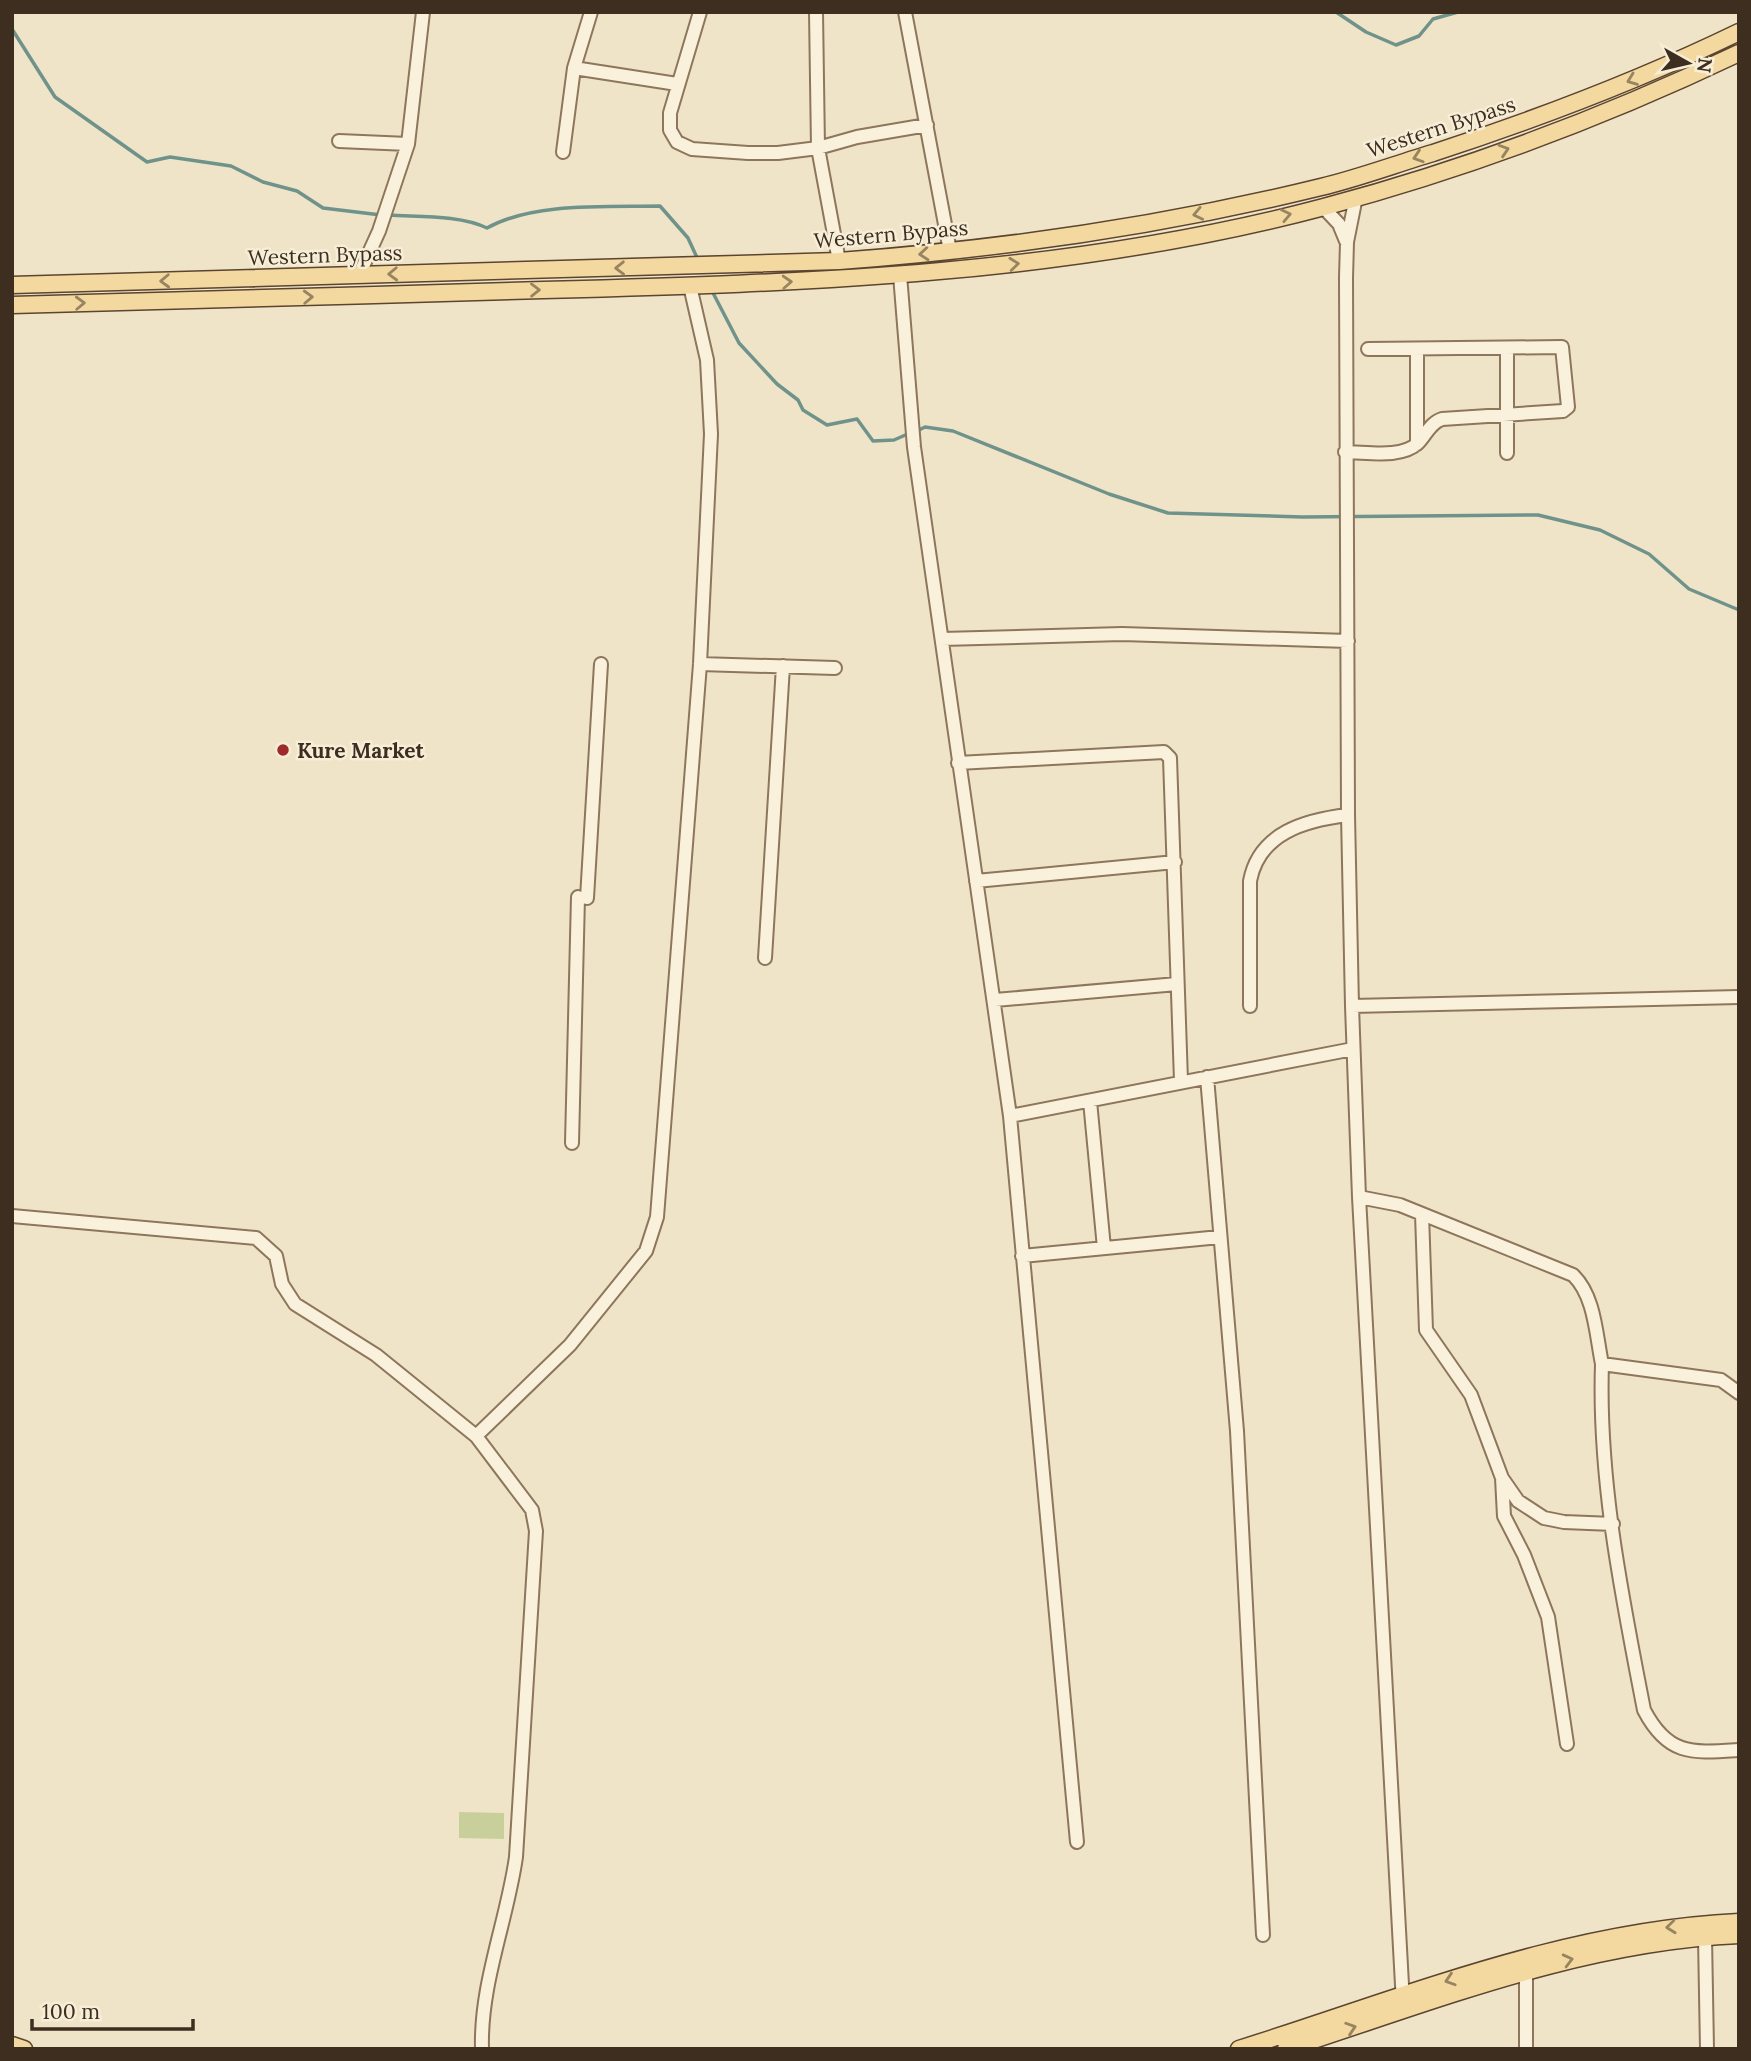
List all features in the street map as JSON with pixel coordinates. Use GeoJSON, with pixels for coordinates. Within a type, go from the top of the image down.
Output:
{"type":"FeatureCollection","features":[{"type":"Feature","properties":{"kind":"main road","name":"Western Bypass"},"geometry":{"type":"LineString","coordinates":[[12,285],[839,261],[1097,233],[1331,185],[1509,128],[1648,74],[1739,32]]}},
{"type":"Feature","properties":{"kind":"main road","name":"Western Bypass"},"geometry":{"type":"LineString","coordinates":[[12,305],[719,286],[900,275],[1101,252],[1323,207],[1356,197],[1515,146],[1736,56]]}},
{"type":"Feature","properties":{"kind":"main road"},"geometry":{"type":"LineString","coordinates":[[1295,2047],[1403,2003],[1541,1952],[1654,1929],[1739,1922]]}},
{"type":"Feature","properties":{"kind":"main road"},"geometry":{"type":"LineString","coordinates":[[1239,2049],[1403,2003],[1609,1951],[1705,1937],[1739,1935]]}},
{"type":"Feature","properties":{"kind":"main road"},"geometry":{"type":"LineString","coordinates":[[12,2045],[24,2049]]}},
{"type":"Feature","properties":{"kind":"street"},"geometry":{"type":"LineString","coordinates":[[359,275],[379,230],[408,144],[423,12]]}},
{"type":"Feature","properties":{"kind":"street"},"geometry":{"type":"LineString","coordinates":[[564,152],[574,68],[591,12]]}},
{"type":"Feature","properties":{"kind":"street"},"geometry":{"type":"LineString","coordinates":[[700,12],[670,113],[670,130],[677,142],[692,149],[778,153],[818,148],[857,136],[928,125]]}},
{"type":"Feature","properties":{"kind":"street"},"geometry":{"type":"LineString","coordinates":[[816,12],[818,148],[839,261]]}},
{"type":"Feature","properties":{"kind":"street"},"geometry":{"type":"LineString","coordinates":[[905,12],[950,251]]}},
{"type":"Feature","properties":{"kind":"street"},"geometry":{"type":"LineString","coordinates":[[574,68],[677,84]]}},
{"type":"Feature","properties":{"kind":"street"},"geometry":{"type":"LineString","coordinates":[[339,141],[408,144]]}},
{"type":"Feature","properties":{"kind":"street"},"geometry":{"type":"LineString","coordinates":[[1356,197],[1346,242],[1345,452],[1353,1049],[1403,2003]]}},
{"type":"Feature","properties":{"kind":"street"},"geometry":{"type":"LineString","coordinates":[[1323,207],[1332,215],[1346,242]]}},
{"type":"Feature","properties":{"kind":"street"},"geometry":{"type":"LineString","coordinates":[[900,275],[915,444],[1010,1116],[1077,1842]]}},
{"type":"Feature","properties":{"kind":"street"},"geometry":{"type":"LineString","coordinates":[[476,1437],[570,1345],[646,1251],[654,1234],[700,664],[711,402],[695,286]]}},
{"type":"Feature","properties":{"kind":"street"},"geometry":{"type":"LineString","coordinates":[[1345,452],[1403,452],[1417,444],[1437,421],[1563,411],[1568,404],[1564,349],[1368,349]]}},
{"type":"Feature","properties":{"kind":"street"},"geometry":{"type":"LineString","coordinates":[[1417,444],[1418,349]]}},
{"type":"Feature","properties":{"kind":"street"},"geometry":{"type":"LineString","coordinates":[[1507,349],[1507,453]]}},
{"type":"Feature","properties":{"kind":"street"},"geometry":{"type":"LineString","coordinates":[[942,639],[1122,634],[1348,640]]}},
{"type":"Feature","properties":{"kind":"street"},"geometry":{"type":"LineString","coordinates":[[572,1143],[582,898],[601,664]]}},
{"type":"Feature","properties":{"kind":"street"},"geometry":{"type":"LineString","coordinates":[[700,664],[835,667]]}},
{"type":"Feature","properties":{"kind":"street"},"geometry":{"type":"LineString","coordinates":[[765,958],[783,666]]}},
{"type":"Feature","properties":{"kind":"street"},"geometry":{"type":"LineString","coordinates":[[958,763],[1164,752],[1171,761],[1181,1081]]}},
{"type":"Feature","properties":{"kind":"street"},"geometry":{"type":"LineString","coordinates":[[1250,1006],[1250,881],[1253,866],[1269,844],[1303,823],[1348,815]]}},
{"type":"Feature","properties":{"kind":"street"},"geometry":{"type":"LineString","coordinates":[[976,881],[1175,862]]}},
{"type":"Feature","properties":{"kind":"street"},"geometry":{"type":"LineString","coordinates":[[995,1000],[1177,984]]}},
{"type":"Feature","properties":{"kind":"street"},"geometry":{"type":"LineString","coordinates":[[1352,1006],[1739,998]]}},
{"type":"Feature","properties":{"kind":"street"},"geometry":{"type":"LineString","coordinates":[[1010,1116],[1353,1049]]}},
{"type":"Feature","properties":{"kind":"street"},"geometry":{"type":"LineString","coordinates":[[1207,1077],[1237,1431],[1263,1935]]}},
{"type":"Feature","properties":{"kind":"street"},"geometry":{"type":"LineString","coordinates":[[1090,1101],[1104,1248]]}},
{"type":"Feature","properties":{"kind":"street"},"geometry":{"type":"LineString","coordinates":[[1359,1197],[1388,1201],[1422,1214],[1573,1275],[1582,1284],[1602,1364],[1601,1412],[1613,1524],[1644,1710],[1651,1723],[1672,1746],[1686,1751],[1739,1750]]}},
{"type":"Feature","properties":{"kind":"street"},"geometry":{"type":"LineString","coordinates":[[1422,1214],[1426,1330],[1471,1395],[1502,1478],[1518,1502],[1544,1518],[1564,1522],[1613,1524]]}},
{"type":"Feature","properties":{"kind":"street"},"geometry":{"type":"LineString","coordinates":[[12,1216],[256,1238],[276,1256],[282,1284],[295,1304],[376,1355],[476,1437],[536,1520],[516,1857],[509,1905],[493,1962],[484,2008],[482,2049]]}},
{"type":"Feature","properties":{"kind":"street"},"geometry":{"type":"LineString","coordinates":[[1022,1256],[1220,1237]]}},
{"type":"Feature","properties":{"kind":"street"},"geometry":{"type":"LineString","coordinates":[[1602,1364],[1710,1378],[1737,1388]]}},
{"type":"Feature","properties":{"kind":"street"},"geometry":{"type":"LineString","coordinates":[[1502,1478],[1504,1516],[1524,1555],[1548,1617],[1567,1744]]}},
{"type":"Feature","properties":{"kind":"street"},"geometry":{"type":"LineString","coordinates":[[1705,1937],[1707,2049]]}},
{"type":"Feature","properties":{"kind":"street"},"geometry":{"type":"LineString","coordinates":[[1526,1971],[1526,2049]]}},
{"type":"Feature","properties":{"kind":"green space"},"geometry":{"type":"Polygon","coordinates":[[[459,1812],[504,1813],[504,1839],[459,1838],[459,1812]]]}},
{"type":"Feature","properties":{"kind":"waterway"},"geometry":{"type":"LineString","coordinates":[[1336,12],[1366,32],[1396,45],[1419,36],[1433,19],[1458,12]]}},
{"type":"Feature","properties":{"kind":"waterway"},"geometry":{"type":"LineString","coordinates":[[12,29],[55,97],[147,162],[170,157],[231,166],[263,182],[297,191],[323,208],[381,215]]}},
{"type":"Feature","properties":{"kind":"waterway"},"geometry":{"type":"LineString","coordinates":[[389,215],[452,219],[487,228],[505,220],[548,210],[660,206],[688,238],[699,262]]}},
{"type":"Feature","properties":{"kind":"waterway"},"geometry":{"type":"LineString","coordinates":[[712,291],[739,343],[777,384],[798,400],[803,410],[827,425],[857,419],[873,441],[894,440],[910,433]]}},
{"type":"Feature","properties":{"kind":"waterway"},"geometry":{"type":"LineString","coordinates":[[917,431],[925,427],[953,431],[1109,494],[1168,513],[1302,517],[1538,515],[1600,530],[1649,554],[1689,589],[1739,610]]}},
{"type":"Feature","properties":{"kind":"place","name":"Kure Market"},"geometry":{"type":"Point","coordinates":[283,750]}}]}
